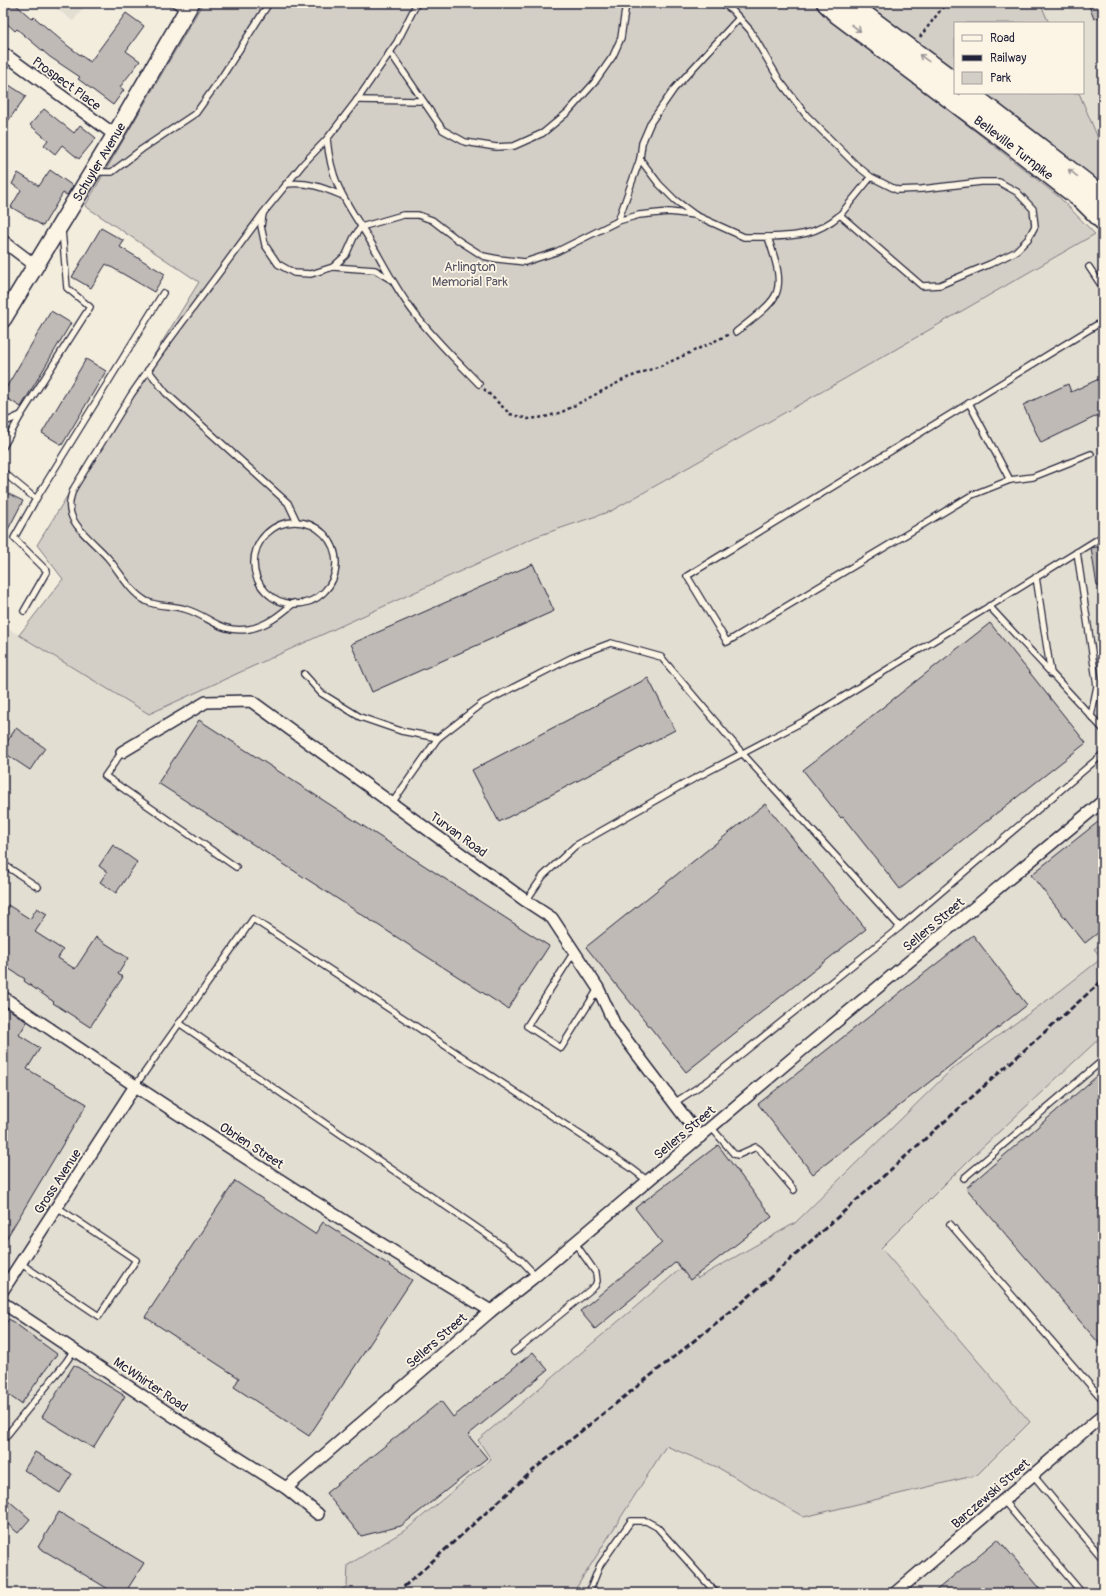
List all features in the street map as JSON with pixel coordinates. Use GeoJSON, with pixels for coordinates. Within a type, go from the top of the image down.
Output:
{"type":"FeatureCollection","features":[{"type":"Feature","properties":{"kind":"main road","name":"Belleville Turnpike"},"geometry":{"type":"LineString","coordinates":[[826,3],[837,14],[1064,186],[1083,201],[1103,221]]}},
{"type":"Feature","properties":{"kind":"main road"},"geometry":{"type":"LineString","coordinates":[[849,3],[954,81]]}},
{"type":"Feature","properties":{"kind":"main road","name":"Schuyler Avenue"},"geometry":{"type":"LineString","coordinates":[[3,319],[115,135],[183,6]]}},
{"type":"Feature","properties":{"kind":"main road","name":"Belleville Turnpike"},"geometry":{"type":"LineString","coordinates":[[971,94],[1086,183],[1103,198]]}},
{"type":"Feature","properties":{"kind":"street","name":"Prospect Place"},"geometry":{"type":"LineString","coordinates":[[3,53],[115,135]]}},
{"type":"Feature","properties":{"kind":"street"},"geometry":{"type":"LineString","coordinates":[[3,241],[36,266]]}},
{"type":"Feature","properties":{"kind":"street","name":"Turvan Road"},"geometry":{"type":"LineString","coordinates":[[122,752],[206,702],[251,701],[526,901],[552,918],[598,988],[615,1025],[700,1137]]}},
{"type":"Feature","properties":{"kind":"street","name":"Sellers Street"},"geometry":{"type":"LineString","coordinates":[[286,1488],[491,1312],[536,1276],[711,1127],[1103,801]]}},
{"type":"Feature","properties":{"kind":"street","name":"Obrien Street"},"geometry":{"type":"LineString","coordinates":[[3,997],[135,1086],[389,1250],[491,1312]]}},
{"type":"Feature","properties":{"kind":"street","name":"Gross Avenue"},"geometry":{"type":"LineString","coordinates":[[3,1290],[135,1086]]}},
{"type":"Feature","properties":{"kind":"street","name":"McWhirter Road"},"geometry":{"type":"LineString","coordinates":[[3,1302],[194,1430],[286,1488],[318,1514]]}},
{"type":"Feature","properties":{"kind":"street","name":"Barczewski Street"},"geometry":{"type":"LineString","coordinates":[[895,1593],[1103,1415]]}},
{"type":"Feature","properties":{"kind":"lane"},"geometry":{"type":"LineString","coordinates":[[92,172],[112,172],[196,113],[224,75],[269,3]]}},
{"type":"Feature","properties":{"kind":"lane"},"geometry":{"type":"LineString","coordinates":[[294,603],[279,616],[265,624],[250,629],[230,629],[215,624],[184,608],[146,601],[130,588],[109,559],[75,523],[71,514],[70,504],[74,488],[148,370],[264,212],[357,100],[397,42],[417,3]]}},
{"type":"Feature","properties":{"kind":"lane"},"geometry":{"type":"LineString","coordinates":[[390,52],[443,130],[465,142],[496,147],[514,146],[543,133],[574,106],[594,83],[613,56],[621,38],[626,3]]}},
{"type":"Feature","properties":{"kind":"lane"},"geometry":{"type":"LineString","coordinates":[[722,3],[750,30],[780,81],[806,115],[855,164],[871,177],[897,190],[922,189],[981,182],[999,182],[1017,192],[1034,209],[1035,226],[1028,239],[1015,252],[940,285],[922,286],[840,215]]}},
{"type":"Feature","properties":{"kind":"lane"},"geometry":{"type":"LineString","coordinates":[[618,221],[640,159],[642,143],[651,122],[674,89],[724,37],[739,18]]}},
{"type":"Feature","properties":{"kind":"lane"},"geometry":{"type":"LineString","coordinates":[[357,100],[422,101]]}},
{"type":"Feature","properties":{"kind":"lane"},"geometry":{"type":"LineString","coordinates":[[326,139],[328,160],[341,195],[391,280],[414,314],[479,384]]}},
{"type":"Feature","properties":{"kind":"lane"},"geometry":{"type":"LineString","coordinates":[[640,159],[659,184],[695,215],[744,237],[797,236],[823,227],[840,215],[871,177]]}},
{"type":"Feature","properties":{"kind":"lane"},"geometry":{"type":"LineString","coordinates":[[286,184],[301,183],[316,185],[341,195]]}},
{"type":"Feature","properties":{"kind":"lane"},"geometry":{"type":"LineString","coordinates":[[264,212],[261,226],[265,245],[278,264],[294,273],[312,274],[332,267],[346,255],[354,237],[361,227],[403,215],[418,215],[432,220],[458,240],[483,256],[525,262],[556,252],[618,221],[639,215],[669,212],[695,215]]}},
{"type":"Feature","properties":{"kind":"lane"},"geometry":{"type":"LineString","coordinates":[[3,447],[21,415],[90,307],[67,288],[62,222]]}},
{"type":"Feature","properties":{"kind":"lane"},"geometry":{"type":"LineString","coordinates":[[736,332],[768,305],[776,295],[778,279],[768,237]]}},
{"type":"Feature","properties":{"kind":"lane"},"geometry":{"type":"LineString","coordinates":[[332,267],[375,270],[391,280]]}},
{"type":"Feature","properties":{"kind":"lane"},"geometry":{"type":"LineString","coordinates":[[1090,267],[1103,288]]}},
{"type":"Feature","properties":{"kind":"lane"},"geometry":{"type":"LineString","coordinates":[[24,611],[47,571],[14,538],[36,499],[163,292]]}},
{"type":"Feature","properties":{"kind":"lane"},"geometry":{"type":"LineString","coordinates":[[1091,454],[1033,477],[1010,480],[972,495],[727,642],[686,576],[1103,321]]}},
{"type":"Feature","properties":{"kind":"lane"},"geometry":{"type":"LineString","coordinates":[[148,370],[166,393],[288,503],[297,522]]}},
{"type":"Feature","properties":{"kind":"lane"},"geometry":{"type":"LineString","coordinates":[[969,403],[1010,480]]}},
{"type":"Feature","properties":{"kind":"lane"},"geometry":{"type":"LineString","coordinates":[[3,423],[21,415]]}},
{"type":"Feature","properties":{"kind":"lane"},"geometry":{"type":"LineString","coordinates":[[3,472],[36,499]]}},
{"type":"Feature","properties":{"kind":"lane"},"geometry":{"type":"LineString","coordinates":[[292,521],[297,522],[307,523],[320,529],[330,539],[336,552],[337,567],[333,580],[324,592],[312,600],[300,604],[287,603],[275,599],[265,591],[258,580],[254,568],[254,555],[259,543],[266,533],[278,525],[292,521]]}},
{"type":"Feature","properties":{"kind":"lane"},"geometry":{"type":"LineString","coordinates":[[526,901],[543,876],[575,846],[684,784],[804,721],[1103,536]]}},
{"type":"Feature","properties":{"kind":"lane"},"geometry":{"type":"LineString","coordinates":[[1077,552],[1097,686],[1091,716]]}},
{"type":"Feature","properties":{"kind":"lane"},"geometry":{"type":"LineString","coordinates":[[1036,577],[1051,674]]}},
{"type":"Feature","properties":{"kind":"lane"},"geometry":{"type":"LineString","coordinates":[[989,606],[1103,730]]}},
{"type":"Feature","properties":{"kind":"lane"},"geometry":{"type":"LineString","coordinates":[[392,803],[438,738],[483,703],[571,658],[611,643],[661,657],[742,753],[900,927]]}},
{"type":"Feature","properties":{"kind":"lane"},"geometry":{"type":"LineString","coordinates":[[304,674],[321,693],[360,717],[401,731],[438,738]]}},
{"type":"Feature","properties":{"kind":"lane"},"geometry":{"type":"LineString","coordinates":[[122,752],[105,776],[236,867]]}},
{"type":"Feature","properties":{"kind":"lane"},"geometry":{"type":"LineString","coordinates":[[674,1103],[709,1080],[900,927],[1103,754]]}},
{"type":"Feature","properties":{"kind":"lane"},"geometry":{"type":"LineString","coordinates":[[3,864],[38,887]]}},
{"type":"Feature","properties":{"kind":"lane"},"geometry":{"type":"LineString","coordinates":[[135,1086],[253,918],[631,1168],[648,1181]]}},
{"type":"Feature","properties":{"kind":"lane"},"geometry":{"type":"LineString","coordinates":[[574,952],[527,1026],[561,1048],[598,988]]}},
{"type":"Feature","properties":{"kind":"lane"},"geometry":{"type":"LineString","coordinates":[[180,1023],[489,1236],[521,1260],[536,1276]]}},
{"type":"Feature","properties":{"kind":"lane"},"geometry":{"type":"LineString","coordinates":[[964,1178],[1103,1060]]}},
{"type":"Feature","properties":{"kind":"lane"},"geometry":{"type":"LineString","coordinates":[[711,1127],[734,1154],[738,1155],[756,1147],[760,1150],[794,1190]]}},
{"type":"Feature","properties":{"kind":"lane"},"geometry":{"type":"LineString","coordinates":[[20,1263],[99,1316],[136,1260],[57,1207]]}},
{"type":"Feature","properties":{"kind":"lane"},"geometry":{"type":"LineString","coordinates":[[950,1224],[1103,1400]]}},
{"type":"Feature","properties":{"kind":"lane"},"geometry":{"type":"LineString","coordinates":[[514,1352],[594,1286],[596,1281],[596,1273],[575,1243]]}},
{"type":"Feature","properties":{"kind":"lane"},"geometry":{"type":"LineString","coordinates":[[3,1440],[74,1350]]}},
{"type":"Feature","properties":{"kind":"lane"},"geometry":{"type":"LineString","coordinates":[[1033,1474],[1103,1559]]}},
{"type":"Feature","properties":{"kind":"lane"},"geometry":{"type":"LineString","coordinates":[[1003,1500],[1082,1593]]}},
{"type":"Feature","properties":{"kind":"lane"},"geometry":{"type":"LineString","coordinates":[[590,1593],[600,1565],[631,1521],[646,1521],[657,1527],[716,1593]]}},
{"type":"Feature","properties":{"kind":"path"},"geometry":{"type":"LineString","coordinates":[[910,48],[946,3]]}},
{"type":"Feature","properties":{"kind":"path"},"geometry":{"type":"LineString","coordinates":[[479,384],[510,414],[528,419],[546,418],[562,412],[627,378],[663,365],[706,344],[736,332]]}},
{"type":"Feature","properties":{"kind":"shaded area"},"geometry":{"type":"Polygon","coordinates":[[[49,3],[88,3],[73,21],[49,3]]]}},
{"type":"Feature","properties":{"kind":"shaded area"},"geometry":{"type":"Polygon","coordinates":[[[1040,3],[1103,3],[1103,150],[1079,94],[1084,94],[1084,22],[1049,22],[1040,3]]]}},
{"type":"Feature","properties":{"kind":"shaded area"},"geometry":{"type":"Polygon","coordinates":[[[1095,234],[1103,247],[1103,942],[1094,949],[1103,958],[952,1069],[795,1223],[698,1278],[685,1265],[478,1440],[491,1459],[407,1529],[348,1565],[347,1586],[337,1593],[3,1593],[3,625],[149,714],[535,537],[611,511],[846,378],[1095,234]]]}},
{"type":"Feature","properties":{"kind":"shaded area"},"geometry":{"type":"Polygon","coordinates":[[[1103,1035],[1103,1593],[573,1593],[666,1446],[717,1467],[977,1475],[1029,1422],[881,1248],[973,1156],[1103,1035]]]}},
{"type":"Feature","properties":{"kind":"green space","name":"Arlington Memorial Park"},"geometry":{"type":"Polygon","coordinates":[[[203,3],[816,3],[839,24],[1059,197],[1095,234],[846,378],[611,511],[535,537],[149,714],[19,635],[63,579],[37,545],[199,282],[85,206],[203,3]]]}},
{"type":"Feature","properties":{"kind":"green space"},"geometry":{"type":"Polygon","coordinates":[[[863,3],[1040,3],[1049,22],[954,22],[954,73],[863,3]]]}},
{"type":"Feature","properties":{"kind":"green space"},"geometry":{"type":"Polygon","coordinates":[[[981,94],[1079,94],[1103,150],[1103,187],[981,94]]]}},
{"type":"Feature","properties":{"kind":"green space"},"geometry":{"type":"Polygon","coordinates":[[[1103,942],[1103,1035],[973,1156],[881,1248],[1030,1422],[977,1475],[804,1517],[717,1467],[666,1446],[573,1593],[337,1593],[347,1586],[348,1565],[407,1529],[491,1459],[478,1440],[685,1265],[698,1278],[795,1223],[952,1069],[1060,991],[1102,958],[1094,949],[1103,942]]]}},
{"type":"Feature","properties":{"kind":"building"},"geometry":{"type":"Polygon","coordinates":[[[3,3],[14,3],[32,19],[34,17],[68,46],[90,62],[126,13],[144,26],[126,51],[140,61],[120,87],[124,90],[113,105],[78,79],[80,77],[50,57],[17,29],[15,31],[3,20],[3,3]]]}},
{"type":"Feature","properties":{"kind":"building"},"geometry":{"type":"Polygon","coordinates":[[[1088,3],[1103,3],[1103,15],[1094,19],[1088,3]]]}},
{"type":"Feature","properties":{"kind":"building"},"geometry":{"type":"Polygon","coordinates":[[[3,81],[26,96],[3,128],[3,81]]]}},
{"type":"Feature","properties":{"kind":"building"},"geometry":{"type":"Polygon","coordinates":[[[44,109],[74,133],[80,125],[96,138],[79,159],[62,145],[55,154],[44,145],[48,140],[30,125],[44,109]]]}},
{"type":"Feature","properties":{"kind":"building"},"geometry":{"type":"Polygon","coordinates":[[[50,170],[73,186],[67,195],[63,193],[43,226],[11,207],[21,190],[12,184],[18,173],[39,186],[50,170]]]}},
{"type":"Feature","properties":{"kind":"building"},"geometry":{"type":"Polygon","coordinates":[[[101,228],[124,241],[120,247],[165,274],[154,292],[106,264],[91,288],[72,277],[101,228]]]}},
{"type":"Feature","properties":{"kind":"building"},"geometry":{"type":"Polygon","coordinates":[[[51,311],[71,323],[21,407],[3,396],[3,393],[51,311]]]}},
{"type":"Feature","properties":{"kind":"building"},"geometry":{"type":"Polygon","coordinates":[[[86,359],[106,371],[62,445],[42,433],[86,359]]]}},
{"type":"Feature","properties":{"kind":"building"},"geometry":{"type":"Polygon","coordinates":[[[1103,377],[1103,413],[1041,443],[1023,405],[1068,384],[1071,392],[1103,377]]]}},
{"type":"Feature","properties":{"kind":"building"},"geometry":{"type":"Polygon","coordinates":[[[3,491],[23,501],[3,539],[3,491]]]}},
{"type":"Feature","properties":{"kind":"building"},"geometry":{"type":"Polygon","coordinates":[[[1103,546],[1103,586],[1097,586],[1091,548],[1103,546]]]}},
{"type":"Feature","properties":{"kind":"building"},"geometry":{"type":"Polygon","coordinates":[[[533,564],[554,611],[372,692],[351,644],[533,564]]]}},
{"type":"Feature","properties":{"kind":"building"},"geometry":{"type":"Polygon","coordinates":[[[990,623],[1086,743],[900,889],[843,817],[841,818],[803,770],[990,623]]]}},
{"type":"Feature","properties":{"kind":"building"},"geometry":{"type":"Polygon","coordinates":[[[648,678],[675,730],[499,822],[472,770],[648,678]]]}},
{"type":"Feature","properties":{"kind":"building"},"geometry":{"type":"Polygon","coordinates":[[[199,720],[549,946],[508,1009],[158,783],[199,720]]]}},
{"type":"Feature","properties":{"kind":"building"},"geometry":{"type":"Polygon","coordinates":[[[16,728],[45,748],[30,770],[3,752],[3,748],[16,728]]]}},
{"type":"Feature","properties":{"kind":"building"},"geometry":{"type":"Polygon","coordinates":[[[765,804],[866,929],[686,1072],[586,947],[765,804]]]}},
{"type":"Feature","properties":{"kind":"building"},"geometry":{"type":"Polygon","coordinates":[[[1103,818],[1103,929],[1085,943],[1031,875],[1103,818]]]}},
{"type":"Feature","properties":{"kind":"building"},"geometry":{"type":"Polygon","coordinates":[[[113,845],[137,862],[116,893],[100,882],[107,872],[99,866],[113,845]]]}},
{"type":"Feature","properties":{"kind":"building"},"geometry":{"type":"Polygon","coordinates":[[[8,905],[30,919],[37,908],[47,914],[35,932],[63,950],[58,958],[75,969],[96,937],[128,958],[118,974],[123,977],[90,1027],[53,1003],[54,1002],[24,981],[25,979],[3,965],[3,913],[8,905]]]}},
{"type":"Feature","properties":{"kind":"building"},"geometry":{"type":"Polygon","coordinates":[[[973,935],[1027,1005],[813,1174],[758,1104],[973,935]]]}},
{"type":"Feature","properties":{"kind":"building"},"geometry":{"type":"Polygon","coordinates":[[[3,1005],[27,1022],[19,1035],[40,1048],[27,1069],[87,1104],[3,1244],[3,1005]]]}},
{"type":"Feature","properties":{"kind":"building"},"geometry":{"type":"Polygon","coordinates":[[[1103,1071],[1103,1348],[966,1188],[1103,1071]]]}},
{"type":"Feature","properties":{"kind":"building"},"geometry":{"type":"Polygon","coordinates":[[[718,1145],[772,1217],[690,1280],[676,1262],[595,1329],[580,1311],[662,1243],[635,1208],[718,1145]]]}},
{"type":"Feature","properties":{"kind":"building"},"geometry":{"type":"Polygon","coordinates":[[[235,1181],[315,1234],[323,1222],[412,1280],[309,1436],[234,1387],[239,1378],[145,1317],[235,1181]]]}},
{"type":"Feature","properties":{"kind":"building"},"geometry":{"type":"Polygon","coordinates":[[[9,1319],[57,1354],[21,1404],[3,1391],[3,1328],[9,1319]]]}},
{"type":"Feature","properties":{"kind":"building"},"geometry":{"type":"Polygon","coordinates":[[[533,1352],[548,1370],[468,1435],[487,1458],[401,1526],[361,1536],[326,1493],[441,1401],[453,1417],[533,1352]]]}},
{"type":"Feature","properties":{"kind":"building"},"geometry":{"type":"Polygon","coordinates":[[[74,1365],[125,1396],[93,1448],[42,1417],[74,1365]]]}},
{"type":"Feature","properties":{"kind":"building"},"geometry":{"type":"Polygon","coordinates":[[[35,1452],[72,1474],[60,1493],[24,1470],[35,1452]]]}},
{"type":"Feature","properties":{"kind":"building"},"geometry":{"type":"Polygon","coordinates":[[[8,1500],[30,1519],[18,1533],[3,1520],[3,1506],[8,1500]]]}},
{"type":"Feature","properties":{"kind":"building"},"geometry":{"type":"Polygon","coordinates":[[[59,1512],[144,1563],[125,1593],[115,1593],[38,1547],[59,1512]]]}},
{"type":"Feature","properties":{"kind":"building"},"geometry":{"type":"Polygon","coordinates":[[[998,1539],[1044,1593],[933,1593],[998,1539]]]}},
{"type":"Feature","properties":{"kind":"railway"},"geometry":{"type":"LineString","coordinates":[[397,1593],[538,1466],[746,1299],[1103,980]]}}]}
